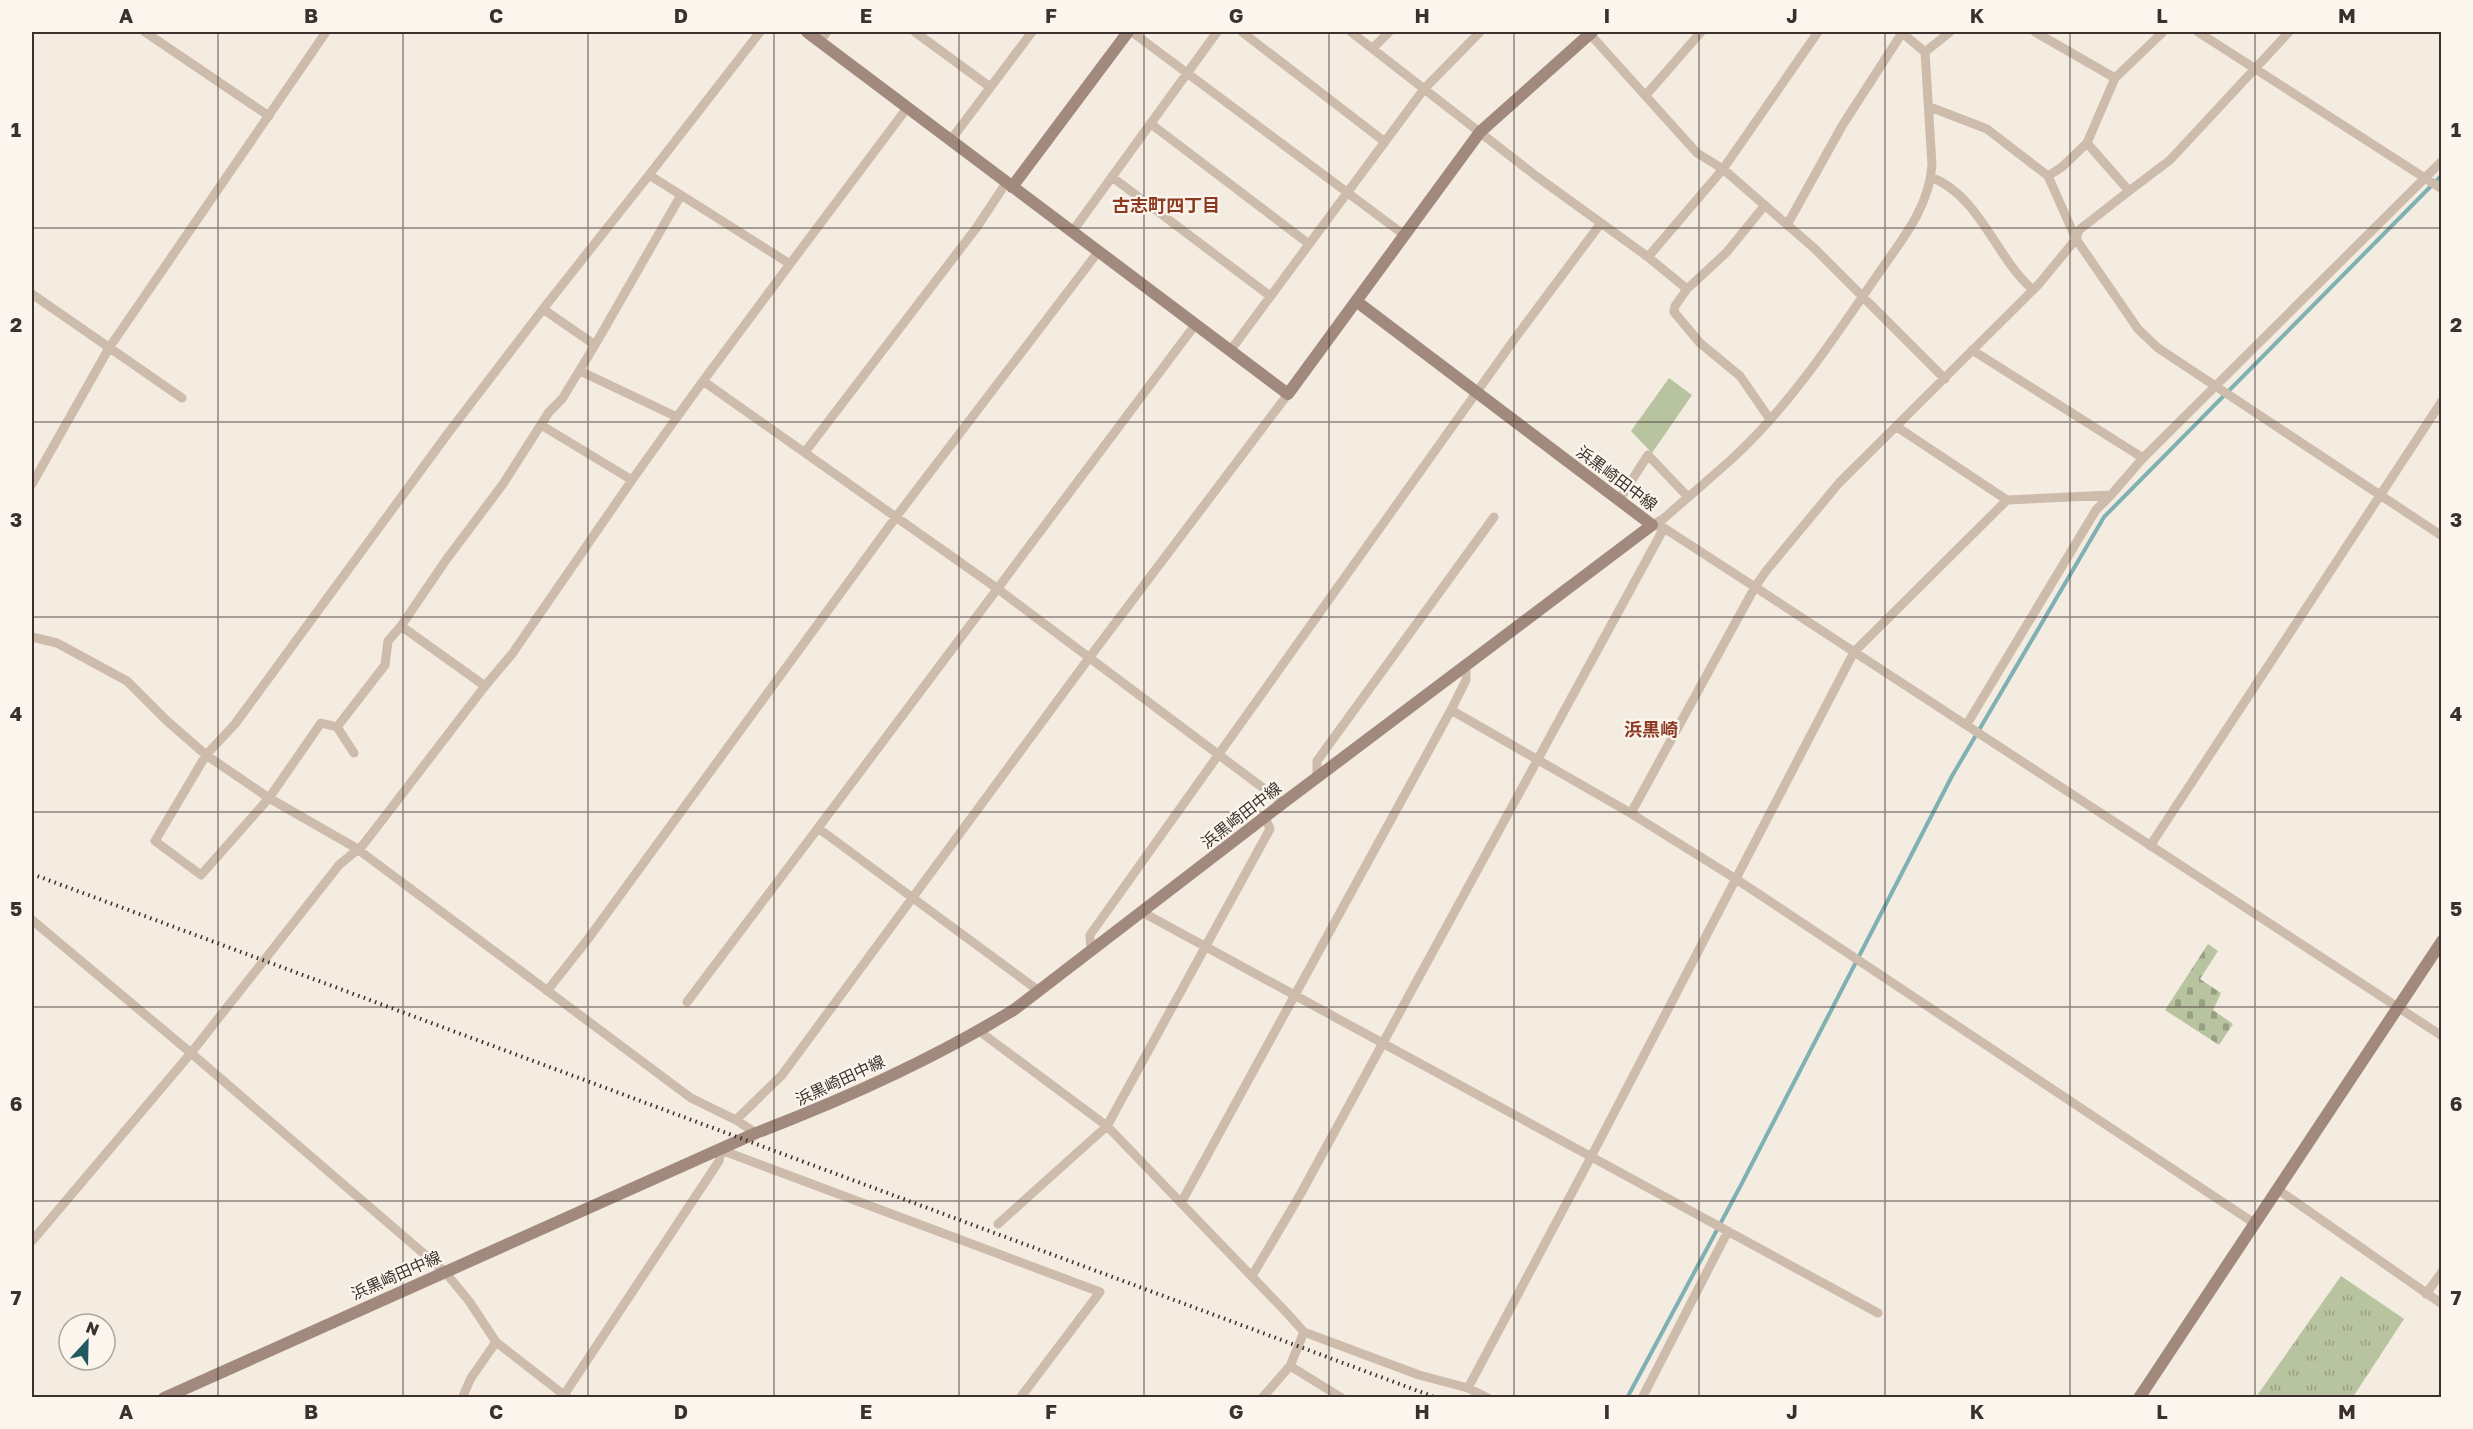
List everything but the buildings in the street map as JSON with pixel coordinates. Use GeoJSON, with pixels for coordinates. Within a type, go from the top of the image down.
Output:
{"type":"FeatureCollection","features":[{"type":"Feature","properties":{"kind":"main road"},"geometry":{"type":"LineString","coordinates":[[807,32],[1288,394],[1403,234],[1480,132],[1590,32]]}},
{"type":"Feature","properties":{"kind":"main road"},"geometry":{"type":"LineString","coordinates":[[1009,185],[1130,32]]}},
{"type":"Feature","properties":{"kind":"main road","name":"浜黒崎田中線"},"geometry":{"type":"LineString","coordinates":[[164,1398],[756,1133],[807,1114],[979,1031],[1015,1009],[1466,665],[1658,526],[1619,500],[1356,301]]}},
{"type":"Feature","properties":{"kind":"main road"},"geometry":{"type":"LineString","coordinates":[[2139,1398],[2442,941]]}},
{"type":"Feature","properties":{"kind":"street"},"geometry":{"type":"LineString","coordinates":[[145,32],[269,116]]}},
{"type":"Feature","properties":{"kind":"street"},"geometry":{"type":"LineString","coordinates":[[32,484],[109,348],[326,32]]}},
{"type":"Feature","properties":{"kind":"street"},"geometry":{"type":"LineString","coordinates":[[354,753],[337,727],[321,723],[269,798],[201,875],[155,841],[206,755],[235,724],[446,436],[760,32]]}},
{"type":"Feature","properties":{"kind":"street"},"geometry":{"type":"LineString","coordinates":[[819,42],[827,32]]}},
{"type":"Feature","properties":{"kind":"street"},"geometry":{"type":"LineString","coordinates":[[915,32],[990,87]]}},
{"type":"Feature","properties":{"kind":"street"},"geometry":{"type":"LineString","coordinates":[[1130,32],[1403,234]]}},
{"type":"Feature","properties":{"kind":"street"},"geometry":{"type":"LineString","coordinates":[[1072,232],[1218,32]]}},
{"type":"Feature","properties":{"kind":"street"},"geometry":{"type":"LineString","coordinates":[[1242,32],[1385,142]]}},
{"type":"Feature","properties":{"kind":"street"},"geometry":{"type":"LineString","coordinates":[[1351,32],[1480,132],[1648,256],[1687,289]]}},
{"type":"Feature","properties":{"kind":"street"},"geometry":{"type":"LineString","coordinates":[[1373,48],[1389,32]]}},
{"type":"Feature","properties":{"kind":"street"},"geometry":{"type":"LineString","coordinates":[[1230,351],[1425,88],[1480,32]]}},
{"type":"Feature","properties":{"kind":"street"},"geometry":{"type":"LineString","coordinates":[[1590,32],[1697,153],[1723,169],[1814,248],[1945,379]]}},
{"type":"Feature","properties":{"kind":"street"},"geometry":{"type":"LineString","coordinates":[[1646,94],[1701,32]]}},
{"type":"Feature","properties":{"kind":"street"},"geometry":{"type":"LineString","coordinates":[[1648,256],[1723,169],[1818,32]]}},
{"type":"Feature","properties":{"kind":"street"},"geometry":{"type":"LineString","coordinates":[[1252,1276],[1300,1195],[1537,760],[1658,526],[1663,519],[1736,455],[1769,418],[1829,346],[1920,213],[1931,177],[1930,107],[1925,52],[1902,32],[1848,116],[1787,225]]}},
{"type":"Feature","properties":{"kind":"street"},"geometry":{"type":"LineString","coordinates":[[1925,52],[1950,32]]}},
{"type":"Feature","properties":{"kind":"street"},"geometry":{"type":"LineString","coordinates":[[2035,32],[2115,78]]}},
{"type":"Feature","properties":{"kind":"street"},"geometry":{"type":"LineString","coordinates":[[2048,176],[2062,167],[2087,143],[2115,78],[2163,32]]}},
{"type":"Feature","properties":{"kind":"street"},"geometry":{"type":"LineString","coordinates":[[2198,32],[2442,189]]}},
{"type":"Feature","properties":{"kind":"street"},"geometry":{"type":"LineString","coordinates":[[1630,813],[1755,586],[1839,483],[2033,290],[2076,239],[2079,230],[2170,160],[2216,112],[2253,68],[2289,32]]}},
{"type":"Feature","properties":{"kind":"street"},"geometry":{"type":"LineString","coordinates":[[950,141],[1028,33]]}},
{"type":"Feature","properties":{"kind":"street"},"geometry":{"type":"LineString","coordinates":[[1930,107],[1987,129],[2048,176],[2076,239],[2138,329],[2158,348],[2442,536]]}},
{"type":"Feature","properties":{"kind":"street"},"geometry":{"type":"LineString","coordinates":[[32,1241],[191,1053],[339,865],[356,848],[363,845],[512,654],[703,381],[907,108]]}},
{"type":"Feature","properties":{"kind":"street"},"geometry":{"type":"LineString","coordinates":[[1151,124],[1309,244]]}},
{"type":"Feature","properties":{"kind":"street"},"geometry":{"type":"LineString","coordinates":[[2087,143],[2129,191]]}},
{"type":"Feature","properties":{"kind":"street"},"geometry":{"type":"LineString","coordinates":[[1966,724],[2096,510],[2143,458],[2442,161]]}},
{"type":"Feature","properties":{"kind":"street"},"geometry":{"type":"LineString","coordinates":[[649,175],[790,264]]}},
{"type":"Feature","properties":{"kind":"street"},"geometry":{"type":"LineString","coordinates":[[1112,177],[1270,296]]}},
{"type":"Feature","properties":{"kind":"street"},"geometry":{"type":"LineString","coordinates":[[1931,177],[1947,183],[1968,204],[2017,276],[2033,290]]}},
{"type":"Feature","properties":{"kind":"street"},"geometry":{"type":"LineString","coordinates":[[805,452],[1009,185]]}},
{"type":"Feature","properties":{"kind":"street"},"geometry":{"type":"LineString","coordinates":[[337,727],[385,665],[388,641],[503,484],[549,412],[562,399],[627,292],[681,195]]}},
{"type":"Feature","properties":{"kind":"street"},"geometry":{"type":"LineString","coordinates":[[1765,205],[1726,253],[1687,289],[1675,306],[1674,312],[1700,343],[1740,375],[1769,418]]}},
{"type":"Feature","properties":{"kind":"street"},"geometry":{"type":"LineString","coordinates":[[1091,951],[1090,935],[1477,392],[1601,223]]}},
{"type":"Feature","properties":{"kind":"street"},"geometry":{"type":"LineString","coordinates":[[547,991],[588,939],[896,517],[1098,252]]}},
{"type":"Feature","properties":{"kind":"street"},"geometry":{"type":"LineString","coordinates":[[32,294],[182,398]]}},
{"type":"Feature","properties":{"kind":"street"},"geometry":{"type":"LineString","coordinates":[[543,309],[595,345]]}},
{"type":"Feature","properties":{"kind":"street"},"geometry":{"type":"LineString","coordinates":[[687,1002],[1195,325]]}},
{"type":"Feature","properties":{"kind":"street"},"geometry":{"type":"LineString","coordinates":[[1972,350],[2143,458]]}},
{"type":"Feature","properties":{"kind":"street"},"geometry":{"type":"LineString","coordinates":[[580,371],[677,417]]}},
{"type":"Feature","properties":{"kind":"street"},"geometry":{"type":"LineString","coordinates":[[703,381],[998,589],[1283,803]]}},
{"type":"Feature","properties":{"kind":"street"},"geometry":{"type":"LineString","coordinates":[[736,1120],[782,1075],[1089,658],[1288,394]]}},
{"type":"Feature","properties":{"kind":"street"},"geometry":{"type":"LineString","coordinates":[[2150,846],[2442,401]]}},
{"type":"Feature","properties":{"kind":"street"},"geometry":{"type":"LineString","coordinates":[[541,425],[632,480]]}},
{"type":"Feature","properties":{"kind":"street"},"geometry":{"type":"LineString","coordinates":[[1897,427],[2007,500],[2111,495]]}},
{"type":"Feature","properties":{"kind":"street"},"geometry":{"type":"LineString","coordinates":[[1619,500],[1648,455],[1688,497]]}},
{"type":"Feature","properties":{"kind":"street"},"geometry":{"type":"LineString","coordinates":[[1468,1388],[1854,652],[2007,500]]}},
{"type":"Feature","properties":{"kind":"street"},"geometry":{"type":"LineString","coordinates":[[1317,777],[1317,761],[1494,517]]}},
{"type":"Feature","properties":{"kind":"street"},"geometry":{"type":"LineString","coordinates":[[1658,526],[1755,586],[2442,1036]]}},
{"type":"Feature","properties":{"kind":"street"},"geometry":{"type":"LineString","coordinates":[[401,626],[485,686]]}},
{"type":"Feature","properties":{"kind":"street"},"geometry":{"type":"LineString","coordinates":[[32,637],[57,643],[127,681],[166,720],[206,755],[269,798],[356,848],[691,1098],[736,1120],[756,1133]]}},
{"type":"Feature","properties":{"kind":"street"},"geometry":{"type":"LineString","coordinates":[[1181,1203],[1466,680],[1466,665]]}},
{"type":"Feature","properties":{"kind":"street"},"geometry":{"type":"LineString","coordinates":[[1450,710],[1630,813],[1736,879],[2254,1223]]}},
{"type":"Feature","properties":{"kind":"street"},"geometry":{"type":"LineString","coordinates":[[998,1224],[1107,1126],[1204,945],[1270,829],[1264,817]]}},
{"type":"Feature","properties":{"kind":"street"},"geometry":{"type":"LineString","coordinates":[[818,828],[1039,991]]}},
{"type":"Feature","properties":{"kind":"street"},"geometry":{"type":"LineString","coordinates":[[1142,912],[1878,1313]]}},
{"type":"Feature","properties":{"kind":"street"},"geometry":{"type":"LineString","coordinates":[[32,920],[191,1053],[445,1272],[469,1301],[496,1342],[565,1397],[719,1161],[721,1150],[1100,1292],[1020,1398]]}},
{"type":"Feature","properties":{"kind":"street"},"geometry":{"type":"LineString","coordinates":[[979,1031],[1107,1126],[1304,1332],[1419,1375],[1468,1388],[1488,1398]]}},
{"type":"Feature","properties":{"kind":"street"},"geometry":{"type":"LineString","coordinates":[[2277,1189],[2442,1304]]}},
{"type":"Feature","properties":{"kind":"street"},"geometry":{"type":"LineString","coordinates":[[1642,1398],[1728,1231]]}},
{"type":"Feature","properties":{"kind":"street"},"geometry":{"type":"LineString","coordinates":[[2427,1294],[2442,1272]]}},
{"type":"Feature","properties":{"kind":"street"},"geometry":{"type":"LineString","coordinates":[[1262,1398],[1290,1366],[1304,1332]]}},
{"type":"Feature","properties":{"kind":"street"},"geometry":{"type":"LineString","coordinates":[[462,1398],[471,1378],[496,1342]]}},
{"type":"Feature","properties":{"kind":"street"},"geometry":{"type":"LineString","coordinates":[[1290,1366],[1342,1398]]}},
{"type":"Feature","properties":{"kind":"green space"},"geometry":{"type":"Polygon","coordinates":[[[1669,378],[1692,395],[1652,453],[1631,431],[1669,378]]]}},
{"type":"Feature","properties":{"kind":"green space"},"geometry":{"type":"Polygon","coordinates":[[[2208,944],[2218,951],[2200,979],[2221,993],[2213,1010],[2233,1024],[2219,1045],[2165,1010],[2208,944]]]}},
{"type":"Feature","properties":{"kind":"green space"},"geometry":{"type":"Polygon","coordinates":[[[2341,1276],[2404,1319],[2353,1397],[2256,1397],[2341,1276]]]}},
{"type":"Feature","properties":{"kind":"waterway"},"geometry":{"type":"LineString","coordinates":[[1627,1398],[1741,1185],[1952,776],[2104,517],[2442,175]]}},
{"type":"Feature","properties":{"kind":"railway"},"geometry":{"type":"LineString","coordinates":[[32,874],[1437,1398]]}},
{"type":"Feature","properties":{"kind":"district","name":"古志町四丁目"},"geometry":{"type":"Point","coordinates":[1166,205]}},
{"type":"Feature","properties":{"kind":"district","name":"浜黒崎"},"geometry":{"type":"Point","coordinates":[1651,729]}}]}
